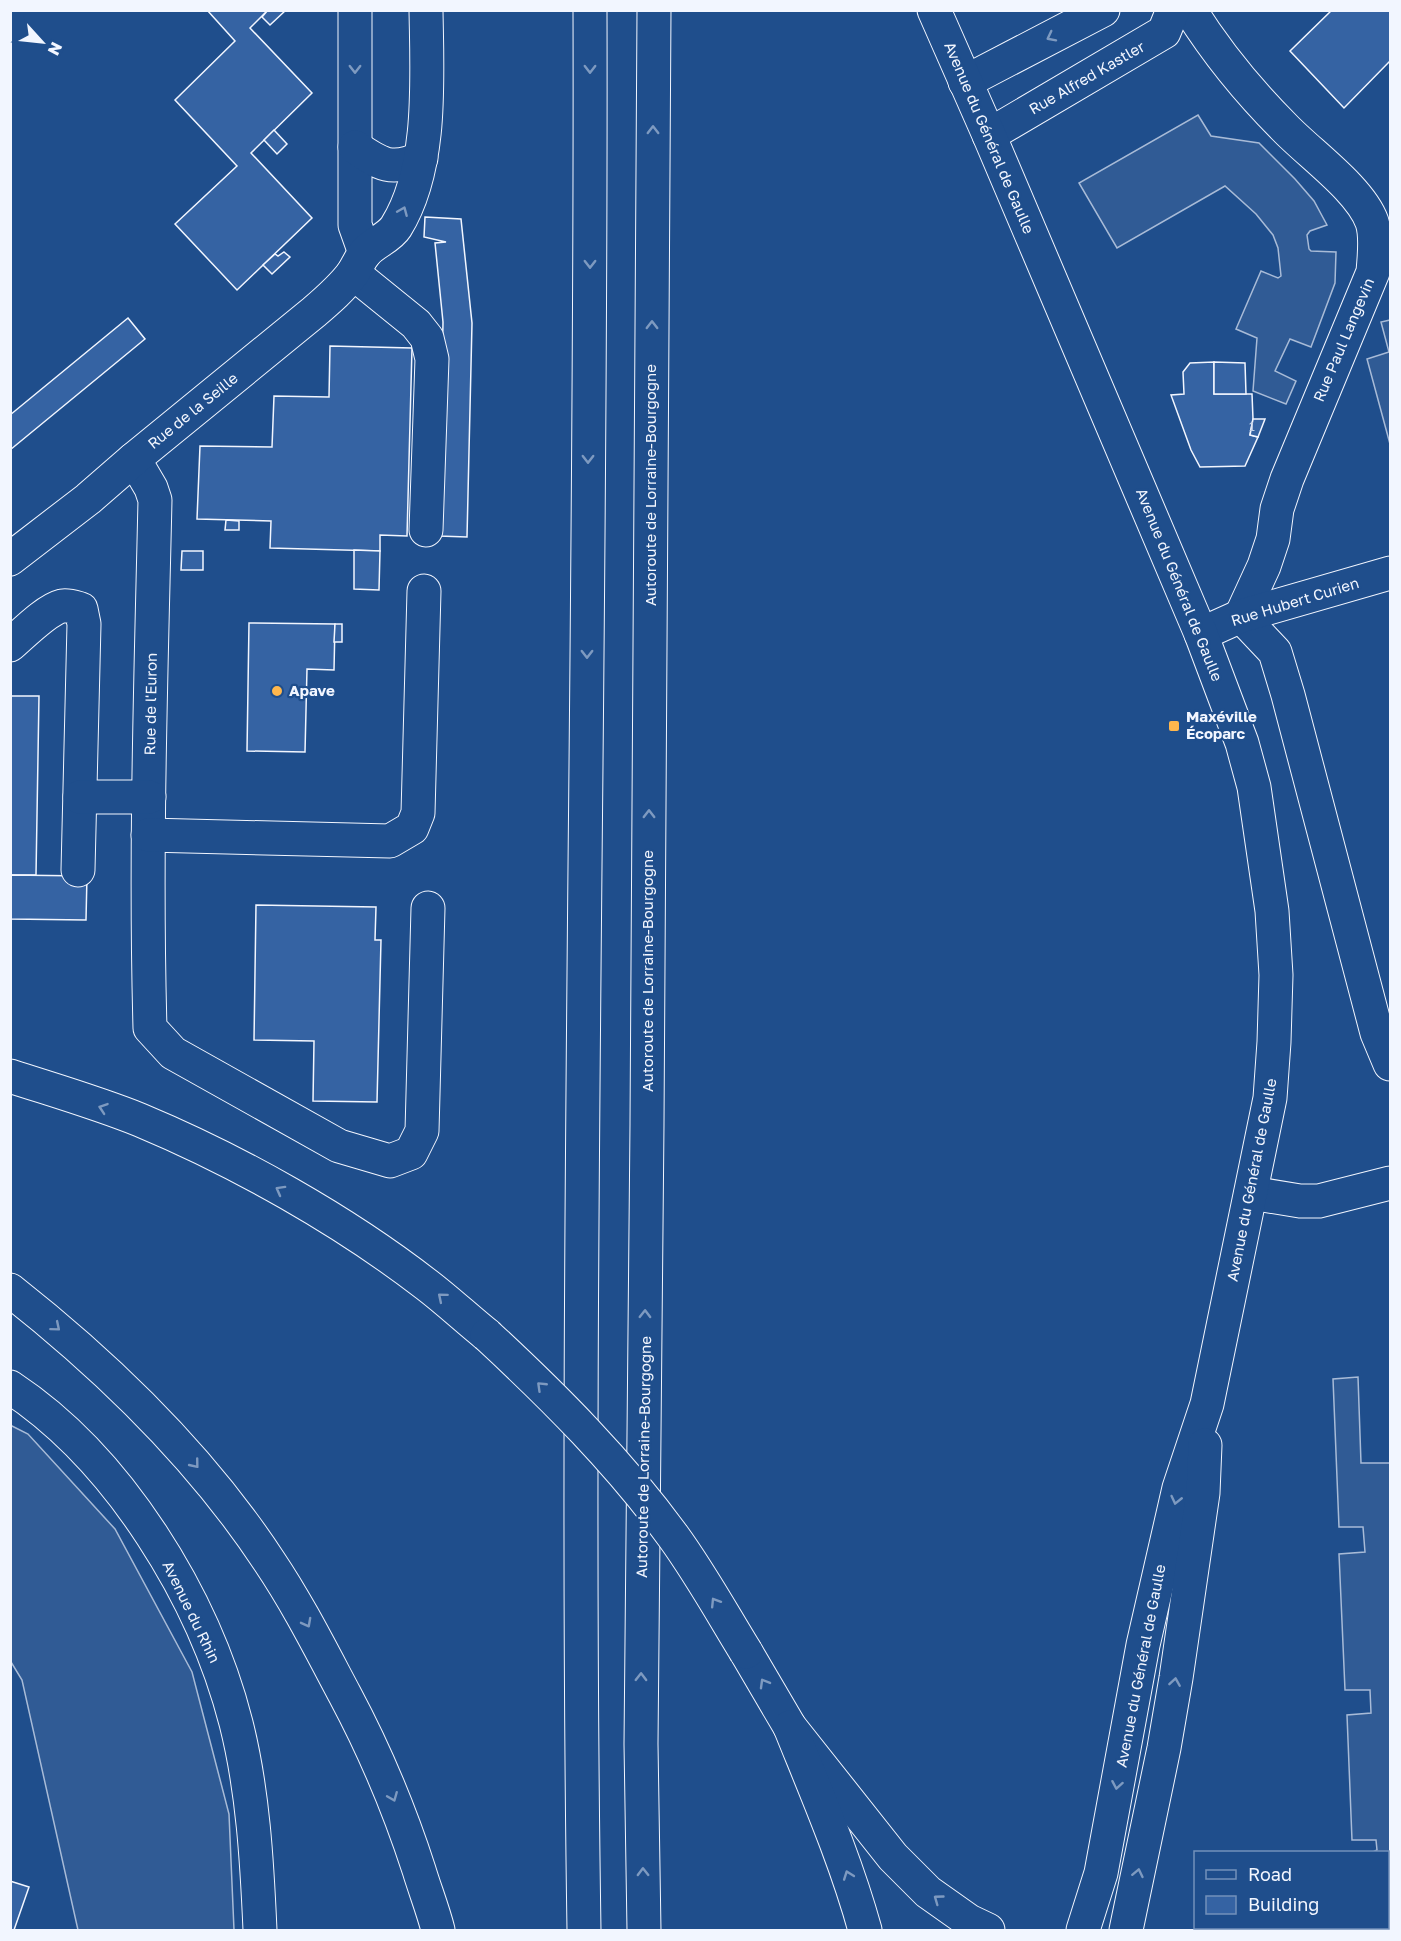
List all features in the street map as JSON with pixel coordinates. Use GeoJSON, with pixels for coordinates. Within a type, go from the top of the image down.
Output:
{"type":"FeatureCollection","features":[{"type":"Feature","properties":{"kind":"main road"},"geometry":{"type":"LineString","coordinates":[[355,10],[355,225],[359,263],[427,338],[432,359],[426,531]]}},
{"type":"Feature","properties":{"kind":"main road","name":"Rue de la Seille"},"geometry":{"type":"LineString","coordinates":[[10,559],[88,499],[335,294],[359,263],[395,229],[412,189],[421,158],[427,96],[426,10]]}},
{"type":"Feature","properties":{"kind":"main road"},"geometry":{"type":"LineString","coordinates":[[584,1930],[581,1715],[584,970],[591,191],[590,10]]}},
{"type":"Feature","properties":{"kind":"main road","name":"Autoroute de Lorraine-Bourgogne"},"geometry":{"type":"LineString","coordinates":[[644,1930],[641,1744],[648,1112],[654,10]]}},
{"type":"Feature","properties":{"kind":"main road","name":"Avenue du Général de Gaulle"},"geometry":{"type":"LineString","coordinates":[[934,10],[1201,634],[1242,743],[1254,787],[1272,911],[1276,975],[1275,1042],[1270,1098],[1207,1404],[1179,1488],[1143,1645],[1101,1873],[1083,1930]]}},
{"type":"Feature","properties":{"kind":"main road"},"geometry":{"type":"LineString","coordinates":[[965,82],[1103,10]]}},
{"type":"Feature","properties":{"kind":"main road","name":"Rue Alfred Kastler"},"geometry":{"type":"LineString","coordinates":[[989,135],[1164,32],[1173,10]]}},
{"type":"Feature","properties":{"kind":"main road","name":"Rue Paul Langevin"},"geometry":{"type":"LineString","coordinates":[[1190,10],[1211,41],[1265,108],[1344,184],[1361,204],[1372,223],[1374,249],[1372,272],[1287,479],[1277,509],[1273,539],[1264,566],[1241,616]]}},
{"type":"Feature","properties":{"kind":"main road"},"geometry":{"type":"LineString","coordinates":[[355,147],[386,165],[395,166],[421,158]]}},
{"type":"Feature","properties":{"kind":"main road","name":"Rue de l'Euron"},"geometry":{"type":"LineString","coordinates":[[134,459],[151,488],[155,500],[148,835],[147,954],[150,1028],[173,1053],[339,1146],[390,1161],[411,1153],[422,1131],[428,908]]}},
{"type":"Feature","properties":{"kind":"main road","name":"Rue Hubert Curien"},"geometry":{"type":"LineString","coordinates":[[1201,634],[1241,616],[1390,573]]}},
{"type":"Feature","properties":{"kind":"main road"},"geometry":{"type":"LineString","coordinates":[[148,835],[390,841],[412,828],[418,813],[423,591]]}},
{"type":"Feature","properties":{"kind":"main road"},"geometry":{"type":"LineString","coordinates":[[10,645],[54,609],[64,606],[81,609],[84,624],[78,870]]}},
{"type":"Feature","properties":{"kind":"main road"},"geometry":{"type":"LineString","coordinates":[[1241,616],[1275,652],[1377,1033],[1390,1064]]}},
{"type":"Feature","properties":{"kind":"main road"},"geometry":{"type":"LineString","coordinates":[[80,797],[149,797]]}},
{"type":"Feature","properties":{"kind":"main road"},"geometry":{"type":"LineString","coordinates":[[10,1076],[138,1120],[198,1147],[315,1210],[428,1285],[487,1335],[565,1410],[622,1473],[674,1538],[747,1652],[790,1727],[829,1823],[865,1930]]}},
{"type":"Feature","properties":{"kind":"main road"},"geometry":{"type":"LineString","coordinates":[[1251,1193],[1300,1201],[1319,1201],[1390,1183]]}},
{"type":"Feature","properties":{"kind":"main road"},"geometry":{"type":"LineString","coordinates":[[10,1290],[100,1365],[188,1455],[269,1560],[303,1616],[372,1746],[404,1823],[438,1930]]}},
{"type":"Feature","properties":{"kind":"main road","name":"Avenue du Rhin"},"geometry":{"type":"LineString","coordinates":[[10,1387],[74,1438],[121,1491],[166,1560],[207,1637],[236,1723],[244,1764],[256,1864],[260,1930]]}},
{"type":"Feature","properties":{"kind":"main road","name":"Avenue du Général de Gaulle"},"geometry":{"type":"LineString","coordinates":[[1126,1930],[1164,1748],[1176,1678],[1203,1493],[1207,1404]]}},
{"type":"Feature","properties":{"kind":"main road"},"geometry":{"type":"LineString","coordinates":[[790,1727],[893,1857],[928,1892],[969,1921],[988,1930]]}},
{"type":"Feature","properties":{"kind":"shaded area"},"geometry":{"type":"Polygon","coordinates":[[[1198,115],[1211,136],[1259,143],[1314,201],[1327,225],[1310,231],[1307,235],[1309,249],[1336,252],[1335,283],[1311,347],[1290,339],[1275,371],[1296,381],[1286,404],[1253,391],[1257,338],[1236,329],[1261,271],[1278,278],[1281,276],[1278,248],[1273,235],[1256,214],[1225,186],[1117,248],[1079,183],[1198,115]]]}},
{"type":"Feature","properties":{"kind":"shaded area"},"geometry":{"type":"Polygon","coordinates":[[[1390,320],[1390,444],[1367,359],[1389,352],[1381,322],[1390,320]]]}},
{"type":"Feature","properties":{"kind":"shaded area"},"geometry":{"type":"Polygon","coordinates":[[[1358,1377],[1361,1463],[1390,1463],[1390,1919],[1389,1851],[1375,1851],[1377,1850],[1376,1840],[1352,1840],[1347,1715],[1371,1713],[1370,1690],[1345,1690],[1339,1554],[1365,1552],[1363,1527],[1339,1527],[1333,1379],[1358,1377]]]}},
{"type":"Feature","properties":{"kind":"shaded area"},"geometry":{"type":"Polygon","coordinates":[[[10,1425],[28,1434],[115,1529],[192,1672],[229,1814],[234,1930],[78,1930],[22,1680],[11,1662],[10,1425]]]}},
{"type":"Feature","properties":{"kind":"building"},"geometry":{"type":"Polygon","coordinates":[[[207,10],[268,10],[250,28],[312,93],[251,153],[312,218],[237,290],[175,224],[237,166],[175,100],[235,41],[207,10]]]}},
{"type":"Feature","properties":{"kind":"building"},"geometry":{"type":"Polygon","coordinates":[[[268,10],[286,10],[270,25],[262,17],[268,10]]]}},
{"type":"Feature","properties":{"kind":"building"},"geometry":{"type":"Polygon","coordinates":[[[1332,10],[1390,10],[1390,61],[1344,108],[1290,51],[1332,10]]]}},
{"type":"Feature","properties":{"kind":"building"},"geometry":{"type":"Polygon","coordinates":[[[274,130],[287,144],[277,154],[264,140],[274,130]]]}},
{"type":"Feature","properties":{"kind":"building"},"geometry":{"type":"Polygon","coordinates":[[[425,217],[461,219],[472,323],[467,537],[439,536],[443,322],[435,243],[446,242],[424,237],[425,217]]]}},
{"type":"Feature","properties":{"kind":"building"},"geometry":{"type":"Polygon","coordinates":[[[284,252],[290,257],[272,274],[263,265],[275,254],[278,256],[284,252]]]}},
{"type":"Feature","properties":{"kind":"building"},"geometry":{"type":"Polygon","coordinates":[[[128,318],[145,339],[10,450],[10,415],[128,318]]]}},
{"type":"Feature","properties":{"kind":"building"},"geometry":{"type":"Polygon","coordinates":[[[330,346],[412,348],[407,536],[380,535],[380,551],[270,548],[271,521],[197,519],[200,446],[272,447],[274,396],[329,397],[330,346]]]}},
{"type":"Feature","properties":{"kind":"building"},"geometry":{"type":"Polygon","coordinates":[[[1214,362],[1214,394],[1252,394],[1253,419],[1250,435],[1258,437],[1245,466],[1200,467],[1191,450],[1171,395],[1184,394],[1183,372],[1190,363],[1214,362]]]}},
{"type":"Feature","properties":{"kind":"building"},"geometry":{"type":"Polygon","coordinates":[[[1214,362],[1245,363],[1246,394],[1214,394],[1214,362]]]}},
{"type":"Feature","properties":{"kind":"building"},"geometry":{"type":"Polygon","coordinates":[[[1253,419],[1265,419],[1258,437],[1250,435],[1253,419]]]}},
{"type":"Feature","properties":{"kind":"building"},"geometry":{"type":"Polygon","coordinates":[[[226,520],[239,521],[239,530],[225,530],[226,520]]]}},
{"type":"Feature","properties":{"kind":"building"},"geometry":{"type":"Polygon","coordinates":[[[354,550],[380,551],[379,590],[354,589],[354,550]]]}},
{"type":"Feature","properties":{"kind":"building"},"geometry":{"type":"Polygon","coordinates":[[[182,551],[203,551],[203,570],[181,570],[182,551]]]}},
{"type":"Feature","properties":{"kind":"building","name":"Apave"},"geometry":{"type":"Polygon","coordinates":[[[249,623],[335,624],[334,670],[307,669],[305,752],[247,751],[249,623]]]}},
{"type":"Feature","properties":{"kind":"building"},"geometry":{"type":"Polygon","coordinates":[[[335,624],[342,624],[342,642],[334,642],[335,624]]]}},
{"type":"Feature","properties":{"kind":"building"},"geometry":{"type":"Polygon","coordinates":[[[10,696],[39,696],[36,875],[10,875],[10,696]]]}},
{"type":"Feature","properties":{"kind":"building"},"geometry":{"type":"Polygon","coordinates":[[[10,875],[87,876],[86,920],[10,919],[10,875]]]}},
{"type":"Feature","properties":{"kind":"building"},"geometry":{"type":"Polygon","coordinates":[[[256,905],[376,907],[375,940],[381,940],[377,1102],[313,1101],[314,1041],[254,1040],[256,905]]]}},
{"type":"Feature","properties":{"kind":"building"},"geometry":{"type":"Polygon","coordinates":[[[10,1881],[29,1887],[14,1930],[10,1930],[10,1881]]]}},
{"type":"Feature","properties":{"kind":"place","name":"Apave"},"geometry":{"type":"Point","coordinates":[277,691]}},
{"type":"Feature","properties":{"kind":"place","name":"Maxéville Écoparc"},"geometry":{"type":"Point","coordinates":[1174,726]}}]}
